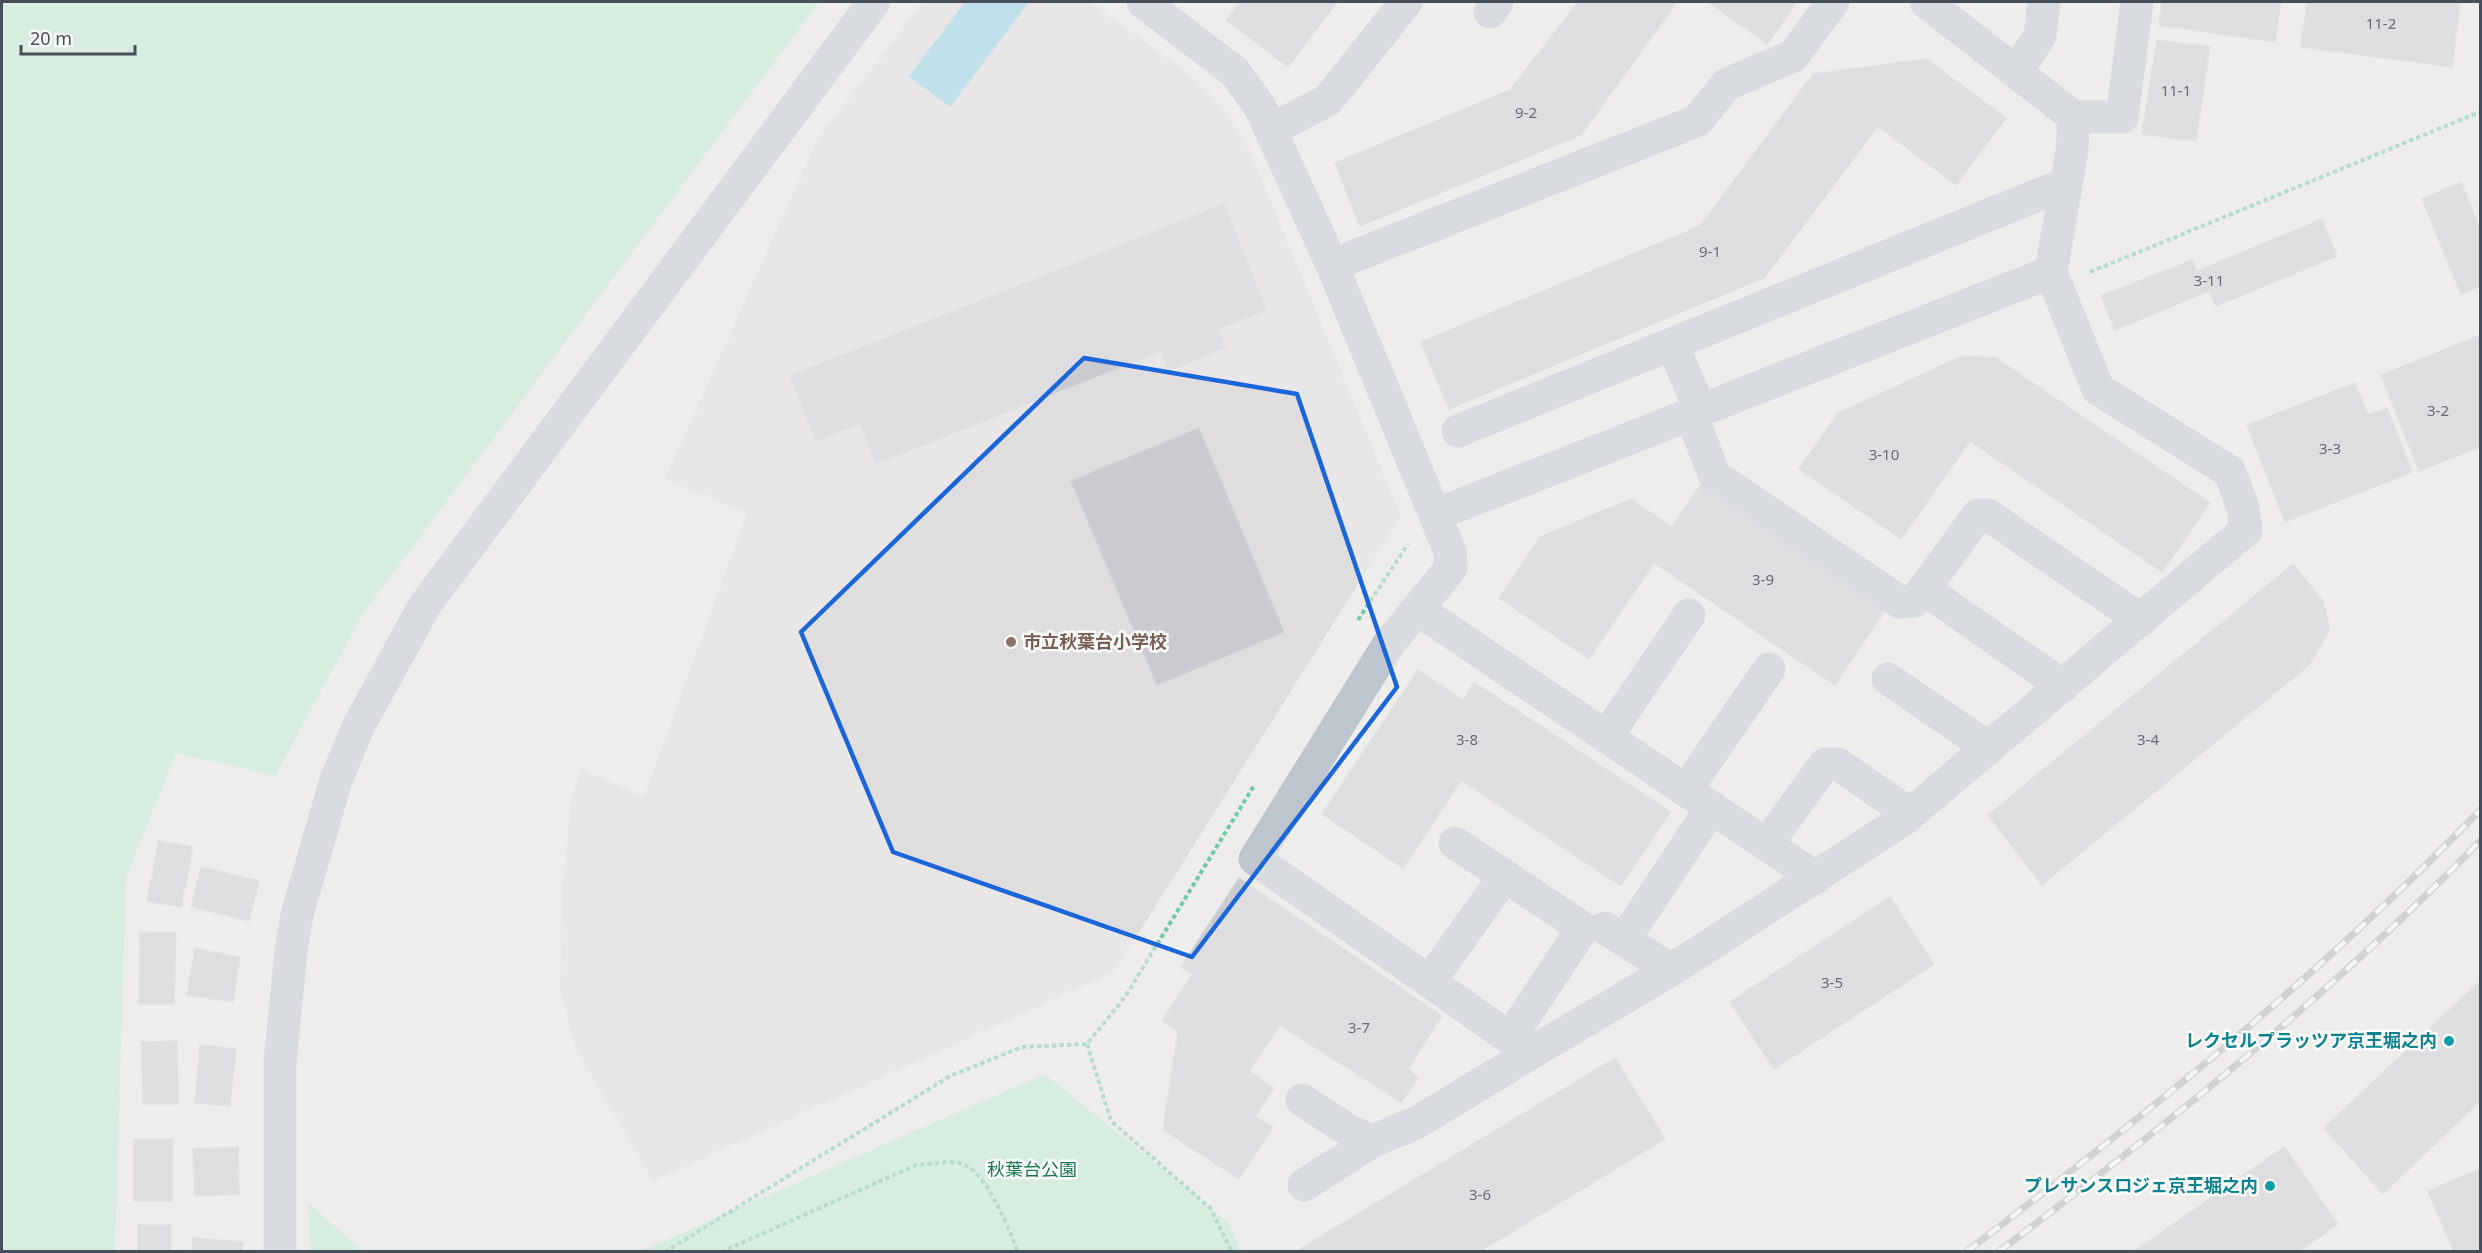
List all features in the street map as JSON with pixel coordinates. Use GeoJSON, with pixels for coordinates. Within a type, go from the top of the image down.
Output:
{"type":"FeatureCollection","features":[{"type":"Feature","properties":{"kind":"street"},"geometry":{"type":"LineString","coordinates":[[280,1251],[280,1064],[291,951],[297,915],[336,780],[358,727],[425,605],[874,2]]}},
{"type":"Feature","properties":{"kind":"street"},"geometry":{"type":"LineString","coordinates":[[1143,2],[1235,72],[1273,129],[1332,266],[1425,527],[1450,552],[1451,568],[1390,642],[1255,859],[1520,1045]]}},
{"type":"Feature","properties":{"kind":"street"},"geometry":{"type":"LineString","coordinates":[[1273,129],[1328,100],[1406,2]]}},
{"type":"Feature","properties":{"kind":"street"},"geometry":{"type":"LineString","coordinates":[[1332,266],[1697,121],[1727,84],[1793,56],[1833,2]]}},
{"type":"Feature","properties":{"kind":"street"},"geometry":{"type":"LineString","coordinates":[[1926,2],[2017,70],[2074,117],[2122,117],[2137,2]]}},
{"type":"Feature","properties":{"kind":"street"},"geometry":{"type":"LineString","coordinates":[[2017,70],[2040,36],[2044,2]]}},
{"type":"Feature","properties":{"kind":"street"},"geometry":{"type":"LineString","coordinates":[[1304,1185],[1373,1141],[1418,1122],[1520,1045],[1671,970],[1816,878],[1910,814],[2246,531],[2243,508],[2230,472],[2097,390],[2066,273],[2065,184],[2072,150],[2074,117]]}},
{"type":"Feature","properties":{"kind":"street"},"geometry":{"type":"LineString","coordinates":[[1458,431],[2065,184]]}},
{"type":"Feature","properties":{"kind":"street"},"geometry":{"type":"LineString","coordinates":[[1425,527],[1696,413],[2066,273]]}},
{"type":"Feature","properties":{"kind":"street"},"geometry":{"type":"LineString","coordinates":[[1672,344],[1715,476],[1900,603],[1914,601],[1978,515],[1988,515],[2141,620]]}},
{"type":"Feature","properties":{"kind":"street"},"geometry":{"type":"LineString","coordinates":[[1924,589],[2063,686]]}},
{"type":"Feature","properties":{"kind":"street"},"geometry":{"type":"LineString","coordinates":[[1417,609],[1816,878]]}},
{"type":"Feature","properties":{"kind":"street"},"geometry":{"type":"LineString","coordinates":[[1606,737],[1689,615]]}},
{"type":"Feature","properties":{"kind":"street"},"geometry":{"type":"LineString","coordinates":[[1624,940],[1769,669]]}},
{"type":"Feature","properties":{"kind":"street"},"geometry":{"type":"LineString","coordinates":[[1888,679],[1989,748]]}},
{"type":"Feature","properties":{"kind":"street"},"geometry":{"type":"LineString","coordinates":[[1767,844],[1825,764],[1838,765],[1910,814]]}},
{"type":"Feature","properties":{"kind":"street"},"geometry":{"type":"LineString","coordinates":[[1455,843],[1583,928]]}},
{"type":"Feature","properties":{"kind":"street"},"geometry":{"type":"LineString","coordinates":[[1430,981],[1504,877]]}},
{"type":"Feature","properties":{"kind":"street"},"geometry":{"type":"LineString","coordinates":[[1520,1045],[1583,928],[1597,923],[1671,970]]}},
{"type":"Feature","properties":{"kind":"street"},"geometry":{"type":"LineString","coordinates":[[1302,1100],[1351,1132],[1373,1141]]}},
{"type":"Feature","properties":{"kind":"path"},"geometry":{"type":"LineString","coordinates":[[2066,273],[2481,112]]}},
{"type":"Feature","properties":{"kind":"path"},"geometry":{"type":"LineString","coordinates":[[1353,628],[1404,546],[1425,527]]}},
{"type":"Feature","properties":{"kind":"path"},"geometry":{"type":"LineString","coordinates":[[665,1251],[950,1076],[1022,1047],[1088,1044],[1125,997],[1258,780]]}},
{"type":"Feature","properties":{"kind":"path"},"geometry":{"type":"LineString","coordinates":[[1088,1044],[1111,1121],[1210,1209],[1232,1251]]}},
{"type":"Feature","properties":{"kind":"path"},"geometry":{"type":"LineString","coordinates":[[720,1251],[916,1166],[940,1163],[961,1163],[978,1176],[991,1193],[1018,1251]]}},
{"type":"Feature","properties":{"kind":"highlighted area"},"geometry":{"type":"Polygon","coordinates":[[[1084,358],[1297,394],[1397,687],[1192,957],[893,852],[801,632],[1084,358]]]}},
{"type":"Feature","properties":{"kind":"shaded area","name":"市立秋葉台小学校"},"geometry":{"type":"Polygon","coordinates":[[[923,2],[1090,2],[1183,69],[1214,98],[1247,144],[1401,516],[1114,972],[653,1181],[576,1049],[560,987],[561,898],[572,796],[581,768],[644,797],[747,513],[665,479],[817,140],[923,2]]]}},
{"type":"Feature","properties":{"kind":"green space"},"geometry":{"type":"Polygon","coordinates":[[[2,2],[819,2],[364,612],[275,776],[176,753],[126,877],[115,1251],[2,1251],[2,2]]]}},
{"type":"Feature","properties":{"kind":"green space","name":"秋葉台公園"},"geometry":{"type":"Polygon","coordinates":[[[1045,1074],[1229,1223],[1241,1251],[641,1251],[1045,1074]]]}},
{"type":"Feature","properties":{"kind":"green space"},"geometry":{"type":"Polygon","coordinates":[[[308,1202],[362,1251],[311,1251],[308,1202]]]}},
{"type":"Feature","properties":{"kind":"water"},"geometry":{"type":"Polygon","coordinates":[[[965,2],[1029,2],[950,107],[909,76],[965,2]]]}},
{"type":"Feature","properties":{"kind":"building"},"geometry":{"type":"Polygon","coordinates":[[[1240,2],[1337,2],[1288,67],[1226,20],[1240,2]]]}},
{"type":"Feature","properties":{"kind":"building"},"geometry":{"type":"Polygon","coordinates":[[[1578,2],[1677,2],[1581,135],[1360,226],[1335,163],[1510,90],[1578,2]]]}},
{"type":"Feature","properties":{"kind":"building"},"geometry":{"type":"Polygon","coordinates":[[[1708,2],[1797,2],[1767,44],[1708,2]]]}},
{"type":"Feature","properties":{"kind":"building"},"geometry":{"type":"Polygon","coordinates":[[[2162,2],[2281,2],[2275,42],[2159,25],[2162,2]]]}},
{"type":"Feature","properties":{"kind":"building"},"geometry":{"type":"Polygon","coordinates":[[[2307,2],[2460,2],[2452,67],[2301,47],[2307,2]]]}},
{"type":"Feature","properties":{"kind":"building"},"geometry":{"type":"Polygon","coordinates":[[[2157,40],[2210,47],[2196,141],[2142,134],[2157,40]]]}},
{"type":"Feature","properties":{"kind":"building"},"geometry":{"type":"Polygon","coordinates":[[[1926,59],[2006,118],[1956,185],[1878,126],[1764,278],[1449,409],[1421,342],[1700,226],[1813,74],[1926,59]]]}},
{"type":"Feature","properties":{"kind":"building"},"geometry":{"type":"Polygon","coordinates":[[[2461,182],[2480,229],[2480,286],[2461,294],[2422,199],[2461,182]]]}},
{"type":"Feature","properties":{"kind":"building"},"geometry":{"type":"Polygon","coordinates":[[[1224,204],[1266,310],[1218,329],[1225,348],[1169,371],[1161,351],[876,464],[860,424],[816,441],[790,376],[1224,204]]]}},
{"type":"Feature","properties":{"kind":"building"},"geometry":{"type":"Polygon","coordinates":[[[2322,219],[2337,256],[2216,306],[2209,291],[2115,330],[2101,296],[2192,260],[2197,271],[2322,219]]]}},
{"type":"Feature","properties":{"kind":"building"},"geometry":{"type":"Polygon","coordinates":[[[2480,335],[2480,447],[2419,471],[2381,375],[2480,335]]]}},
{"type":"Feature","properties":{"kind":"building"},"geometry":{"type":"Polygon","coordinates":[[[1962,356],[1996,358],[2210,503],[2162,572],[1970,441],[1901,539],[1799,469],[1838,413],[1962,356]]]}},
{"type":"Feature","properties":{"kind":"building"},"geometry":{"type":"Polygon","coordinates":[[[2355,383],[2368,415],[2387,408],[2412,472],[2285,522],[2247,425],[2355,383]]]}},
{"type":"Feature","properties":{"kind":"building"},"geometry":{"type":"Polygon","coordinates":[[[1199,428],[1284,632],[1157,685],[1071,481],[1199,428]]]}},
{"type":"Feature","properties":{"kind":"building"},"geometry":{"type":"Polygon","coordinates":[[[1701,484],[1887,608],[1835,685],[1654,563],[1589,659],[1499,598],[1540,537],[1631,499],[1672,527],[1701,484]]]}},
{"type":"Feature","properties":{"kind":"building"},"geometry":{"type":"Polygon","coordinates":[[[2293,564],[2323,601],[2330,629],[2309,665],[2042,885],[1988,815],[2293,564]]]}},
{"type":"Feature","properties":{"kind":"building"},"geometry":{"type":"Polygon","coordinates":[[[1418,670],[1463,700],[1474,682],[1671,812],[1621,886],[1461,780],[1403,868],[1322,814],[1418,670]]]}},
{"type":"Feature","properties":{"kind":"building"},"geometry":{"type":"Polygon","coordinates":[[[159,841],[193,847],[181,907],[147,901],[159,841]]]}},
{"type":"Feature","properties":{"kind":"building"},"geometry":{"type":"Polygon","coordinates":[[[201,867],[259,881],[249,921],[191,907],[201,867]]]}},
{"type":"Feature","properties":{"kind":"building"},"geometry":{"type":"Polygon","coordinates":[[[1239,878],[1442,1016],[1408,1068],[1418,1078],[1401,1102],[1280,1025],[1249,1071],[1274,1088],[1255,1116],[1273,1127],[1239,1179],[1163,1130],[1178,1031],[1162,1021],[1192,975],[1181,967],[1239,878]]]}},
{"type":"Feature","properties":{"kind":"building"},"geometry":{"type":"Polygon","coordinates":[[[1890,897],[1934,964],[1774,1069],[1730,1002],[1890,897]]]}},
{"type":"Feature","properties":{"kind":"building"},"geometry":{"type":"Polygon","coordinates":[[[140,932],[176,933],[174,1004],[139,1004],[140,932]]]}},
{"type":"Feature","properties":{"kind":"building"},"geometry":{"type":"Polygon","coordinates":[[[195,949],[240,957],[233,1002],[187,995],[195,949]]]}},
{"type":"Feature","properties":{"kind":"building","name":"レクセルプラッツア京王堀之内"},"geometry":{"type":"Polygon","coordinates":[[[2480,981],[2480,1101],[2383,1194],[2324,1128],[2480,981]]]}},
{"type":"Feature","properties":{"kind":"building"},"geometry":{"type":"Polygon","coordinates":[[[177,1041],[178,1104],[143,1104],[142,1042],[177,1041]]]}},
{"type":"Feature","properties":{"kind":"building"},"geometry":{"type":"Polygon","coordinates":[[[200,1045],[236,1049],[230,1106],[195,1103],[200,1045]]]}},
{"type":"Feature","properties":{"kind":"building"},"geometry":{"type":"Polygon","coordinates":[[[1615,1058],[1665,1139],[1479,1252],[1295,1252],[1615,1058]]]}},
{"type":"Feature","properties":{"kind":"building"},"geometry":{"type":"Polygon","coordinates":[[[134,1139],[173,1139],[172,1201],[134,1201],[134,1139]]]}},
{"type":"Feature","properties":{"kind":"building"},"geometry":{"type":"Polygon","coordinates":[[[238,1147],[239,1194],[195,1196],[193,1149],[238,1147]]]}},
{"type":"Feature","properties":{"kind":"building","name":"プレサンスロジェ京王堀之内"},"geometry":{"type":"Polygon","coordinates":[[[2284,1147],[2338,1224],[2298,1252],[2133,1252],[2284,1147]]]}},
{"type":"Feature","properties":{"kind":"building"},"geometry":{"type":"Polygon","coordinates":[[[2480,1169],[2480,1252],[2454,1252],[2428,1191],[2480,1169]]]}},
{"type":"Feature","properties":{"kind":"building"},"geometry":{"type":"Polygon","coordinates":[[[138,1225],[171,1225],[171,1252],[138,1252],[138,1225]]]}},
{"type":"Feature","properties":{"kind":"building"},"geometry":{"type":"Polygon","coordinates":[[[193,1238],[243,1242],[242,1252],[192,1252],[193,1238]]]}},
{"type":"Feature","properties":{"kind":"railway"},"geometry":{"type":"LineString","coordinates":[[1966,1252],[2166,1095],[2296,986],[2359,929],[2480,810]]}},
{"type":"Feature","properties":{"kind":"railway"},"geometry":{"type":"LineString","coordinates":[[1998,1252],[2124,1156],[2247,1056],[2366,951],[2480,841]]}},
{"type":"Feature","properties":{"kind":"place","name":"市立秋葉台小学校"},"geometry":{"type":"Point","coordinates":[1011,642]}},
{"type":"Feature","properties":{"kind":"place","name":"レクセルプラッツア京王堀之内"},"geometry":{"type":"Point","coordinates":[2449,1041]}},
{"type":"Feature","properties":{"kind":"place","name":"プレサンスロジェ京王堀之内"},"geometry":{"type":"Point","coordinates":[2270,1186]}}]}
